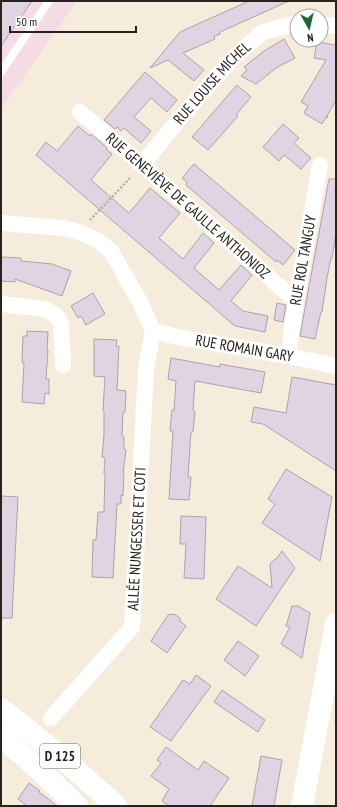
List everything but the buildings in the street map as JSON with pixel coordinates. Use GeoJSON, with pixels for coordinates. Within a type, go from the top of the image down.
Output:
{"type":"FeatureCollection","features":[{"type":"Feature","properties":{"kind":"main road"},"geometry":{"type":"LineString","coordinates":[[302,806],[336,624]]}},
{"type":"Feature","properties":{"kind":"main road","name":"D 125"},"geometry":{"type":"LineString","coordinates":[[1,709],[70,764],[116,806]]}},
{"type":"Feature","properties":{"kind":"main road","name":"D 125"},"geometry":{"type":"LineString","coordinates":[[1,736],[44,773],[77,806]]}},
{"type":"Feature","properties":{"kind":"street","name":"RUE LOUISE MICHEL"},"geometry":{"type":"LineString","coordinates":[[142,165],[181,117],[232,59],[263,32],[289,25]]}},
{"type":"Feature","properties":{"kind":"street","name":"RUE GENEVIÈVE DE GAULLE ANTHONIOZ"},"geometry":{"type":"LineString","coordinates":[[80,112],[296,301]]}},
{"type":"Feature","properties":{"kind":"street","name":"RUE ROL TANGUY"},"geometry":{"type":"LineString","coordinates":[[288,356],[320,165]]}},
{"type":"Feature","properties":{"kind":"street"},"geometry":{"type":"LineString","coordinates":[[1,223],[63,228],[79,232],[97,240],[111,251],[141,304],[153,331]]}},
{"type":"Feature","properties":{"kind":"street"},"geometry":{"type":"LineString","coordinates":[[1,304],[45,309],[57,316],[61,324],[63,365]]}},
{"type":"Feature","properties":{"kind":"street","name":"RUE ROMAIN GARY"},"geometry":{"type":"LineString","coordinates":[[153,331],[336,366]]}},
{"type":"Feature","properties":{"kind":"street","name":"ALLÉE NUNGESSER ET COTI"},"geometry":{"type":"LineString","coordinates":[[51,718],[132,627],[146,369],[153,331]]}},
{"type":"Feature","properties":{"kind":"lane"},"geometry":{"type":"LineString","coordinates":[[1,72],[49,1]]}},
{"type":"Feature","properties":{"kind":"path"},"geometry":{"type":"LineString","coordinates":[[79,232],[142,165]]}},
{"type":"Feature","properties":{"kind":"shaded area"},"geometry":{"type":"Polygon","coordinates":[[[1,1],[77,1],[1,109],[1,1]]]}}]}
